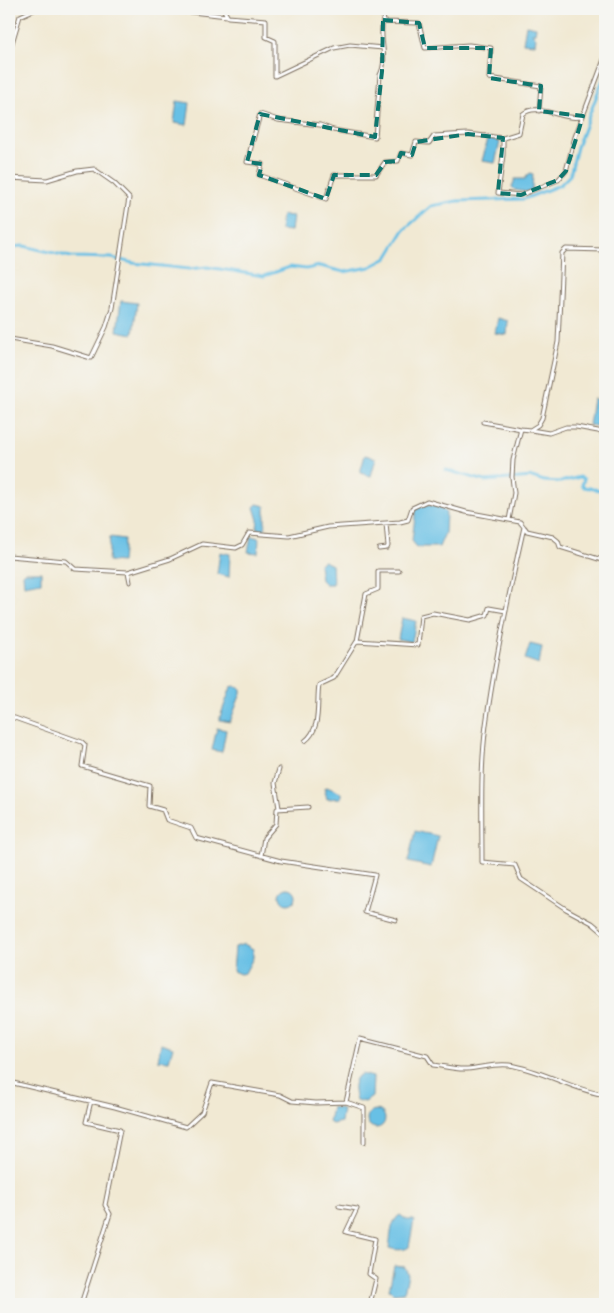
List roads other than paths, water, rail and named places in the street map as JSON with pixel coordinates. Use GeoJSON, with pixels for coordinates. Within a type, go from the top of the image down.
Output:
{"type":"FeatureCollection","features":[{"type":"Feature","properties":{"kind":"street"},"geometry":{"type":"LineString","coordinates":[[9,53],[20,16],[36,9]]}},
{"type":"Feature","properties":{"kind":"street"},"geometry":{"type":"LineString","coordinates":[[182,9],[183,11],[266,20],[266,37],[275,41],[275,76],[334,48],[350,45],[382,48]]}},
{"type":"Feature","properties":{"kind":"street"},"geometry":{"type":"LineString","coordinates":[[222,9],[227,16]]}},
{"type":"Feature","properties":{"kind":"street"},"geometry":{"type":"LineString","coordinates":[[382,9],[383,20],[380,30],[382,71],[374,137],[333,130],[320,125],[278,120],[260,114],[246,162],[262,164],[259,176],[326,199],[334,175],[376,175],[385,162],[398,161],[401,153],[412,154],[416,142],[429,142],[434,136],[468,134],[502,138],[519,133],[521,118],[526,111],[539,111],[576,118],[583,116]]}},
{"type":"Feature","properties":{"kind":"street"},"geometry":{"type":"LineString","coordinates":[[383,20],[384,22],[419,23],[425,48],[469,46],[491,48],[488,78],[541,86],[539,111]]}},
{"type":"Feature","properties":{"kind":"street"},"geometry":{"type":"LineString","coordinates":[[502,138],[503,155],[498,193],[521,195],[558,180],[566,170],[583,116],[605,57]]}},
{"type":"Feature","properties":{"kind":"street"},"geometry":{"type":"LineString","coordinates":[[9,178],[47,180],[77,170],[94,169],[114,183],[129,198],[112,308],[106,327],[91,358],[31,342],[10,339],[9,344]]}},
{"type":"Feature","properties":{"kind":"street"},"geometry":{"type":"LineString","coordinates":[[530,430],[542,418],[558,342],[562,253],[566,249],[605,250]]}},
{"type":"Feature","properties":{"kind":"street"},"geometry":{"type":"LineString","coordinates":[[483,422],[549,433],[566,427],[598,431],[605,434],[603,446],[605,449]]}},
{"type":"Feature","properties":{"kind":"street"},"geometry":{"type":"LineString","coordinates":[[509,520],[514,492],[512,479],[513,460],[521,429]]}},
{"type":"Feature","properties":{"kind":"street"},"geometry":{"type":"LineString","coordinates":[[9,556],[66,561],[75,569],[128,572],[170,559],[202,544],[236,548],[242,545],[249,533],[289,536],[328,527],[408,520],[412,508],[427,501],[466,512],[520,522],[527,531],[553,537],[558,541],[560,547],[605,561]]}},
{"type":"Feature","properties":{"kind":"street"},"geometry":{"type":"LineString","coordinates":[[379,549],[387,548],[388,546],[386,523]]}},
{"type":"Feature","properties":{"kind":"street"},"geometry":{"type":"LineString","coordinates":[[524,527],[506,611],[486,726],[482,797],[482,862],[515,865],[521,879],[566,910],[592,923],[605,934]]}},
{"type":"Feature","properties":{"kind":"street"},"geometry":{"type":"LineString","coordinates":[[305,741],[313,733],[318,715],[319,685],[334,678],[357,641],[366,594],[378,589],[378,571],[399,571]]}},
{"type":"Feature","properties":{"kind":"street"},"geometry":{"type":"LineString","coordinates":[[128,572],[130,582]]}},
{"type":"Feature","properties":{"kind":"street"},"geometry":{"type":"LineString","coordinates":[[357,641],[418,645],[421,616],[433,613],[470,620],[487,615],[489,608],[506,611]]}},
{"type":"Feature","properties":{"kind":"street"},"geometry":{"type":"LineString","coordinates":[[9,716],[82,742],[85,745],[82,766],[150,786],[149,806],[164,810],[167,820],[191,828],[193,836],[196,838],[261,856],[375,875],[365,912],[396,920]]}},
{"type":"Feature","properties":{"kind":"street"},"geometry":{"type":"LineString","coordinates":[[261,856],[264,838],[274,828],[279,808],[275,783],[279,769]]}},
{"type":"Feature","properties":{"kind":"street"},"geometry":{"type":"LineString","coordinates":[[279,808],[308,807]]}},
{"type":"Feature","properties":{"kind":"street"},"geometry":{"type":"LineString","coordinates":[[346,1102],[360,1039],[427,1056],[433,1065],[466,1070],[486,1065],[510,1065],[559,1079],[593,1093],[605,1095]]}},
{"type":"Feature","properties":{"kind":"street"},"geometry":{"type":"LineString","coordinates":[[9,1082],[91,1101],[188,1127],[202,1112],[212,1083],[280,1095],[292,1101],[346,1102],[364,1108],[364,1142]]}},
{"type":"Feature","properties":{"kind":"street"},"geometry":{"type":"LineString","coordinates":[[81,1304],[110,1214],[105,1205],[120,1130],[86,1122],[91,1101]]}},
{"type":"Feature","properties":{"kind":"street"},"geometry":{"type":"LineString","coordinates":[[339,1206],[357,1209],[346,1232],[375,1239],[369,1274],[376,1279],[370,1304]]}},
{"type":"Feature","properties":{"kind":"water"},"geometry":{"type":"Polygon","coordinates":[[[526,25],[536,27],[535,33],[532,33],[536,38],[535,44],[523,43],[526,25]]]}},
{"type":"Feature","properties":{"kind":"water"},"geometry":{"type":"Polygon","coordinates":[[[177,101],[190,103],[187,125],[174,123],[177,101]]]}},
{"type":"Feature","properties":{"kind":"water"},"geometry":{"type":"Polygon","coordinates":[[[488,139],[500,142],[495,163],[482,161],[488,139]]]}},
{"type":"Feature","properties":{"kind":"water"},"geometry":{"type":"Polygon","coordinates":[[[529,173],[533,174],[532,190],[526,192],[515,190],[512,187],[515,179],[525,179],[529,173]]]}},
{"type":"Feature","properties":{"kind":"water"},"geometry":{"type":"Polygon","coordinates":[[[282,215],[293,216],[291,231],[280,230],[282,215]]]}},
{"type":"Feature","properties":{"kind":"water"},"geometry":{"type":"Polygon","coordinates":[[[121,301],[137,303],[133,334],[117,331],[121,301]]]}},
{"type":"Feature","properties":{"kind":"water"},"geometry":{"type":"Polygon","coordinates":[[[498,318],[508,321],[507,335],[495,333],[498,318]]]}},
{"type":"Feature","properties":{"kind":"water"},"geometry":{"type":"Polygon","coordinates":[[[593,399],[605,401],[603,427],[589,425],[593,399]]]}},
{"type":"Feature","properties":{"kind":"water"},"geometry":{"type":"Polygon","coordinates":[[[365,455],[376,458],[371,476],[360,473],[365,455]]]}},
{"type":"Feature","properties":{"kind":"water"},"geometry":{"type":"Polygon","coordinates":[[[257,504],[265,506],[265,529],[262,532],[257,528],[258,520],[254,507],[257,504]]]}},
{"type":"Feature","properties":{"kind":"water"},"geometry":{"type":"Polygon","coordinates":[[[426,505],[440,507],[446,513],[445,533],[439,547],[417,547],[412,541],[416,508],[426,505]]]}},
{"type":"Feature","properties":{"kind":"water"},"geometry":{"type":"Polygon","coordinates":[[[251,536],[259,538],[258,553],[248,552],[251,536]]]}},
{"type":"Feature","properties":{"kind":"water"},"geometry":{"type":"Polygon","coordinates":[[[110,537],[124,539],[122,562],[108,561],[110,537]]]}},
{"type":"Feature","properties":{"kind":"water"},"geometry":{"type":"Polygon","coordinates":[[[220,552],[230,554],[229,577],[217,574],[220,552]]]}},
{"type":"Feature","properties":{"kind":"water"},"geometry":{"type":"Polygon","coordinates":[[[324,561],[332,565],[333,584],[325,584],[321,580],[319,564],[324,561]]]}},
{"type":"Feature","properties":{"kind":"water"},"geometry":{"type":"Polygon","coordinates":[[[25,572],[41,572],[41,582],[24,585],[23,574],[25,572]]]}},
{"type":"Feature","properties":{"kind":"water"},"geometry":{"type":"Polygon","coordinates":[[[402,618],[416,621],[412,642],[398,639],[402,618]]]}},
{"type":"Feature","properties":{"kind":"water"},"geometry":{"type":"Polygon","coordinates":[[[530,644],[542,647],[539,664],[525,659],[530,644]]]}},
{"type":"Feature","properties":{"kind":"water"},"geometry":{"type":"Polygon","coordinates":[[[235,686],[241,689],[241,693],[230,722],[220,720],[231,687],[235,686]]]}},
{"type":"Feature","properties":{"kind":"water"},"geometry":{"type":"Polygon","coordinates":[[[217,728],[226,730],[222,752],[212,750],[217,728]]]}},
{"type":"Feature","properties":{"kind":"water"},"geometry":{"type":"Polygon","coordinates":[[[327,787],[341,793],[341,798],[327,799],[324,788],[327,787]]]}},
{"type":"Feature","properties":{"kind":"water"},"geometry":{"type":"Polygon","coordinates":[[[415,831],[438,836],[431,867],[408,862],[415,831]]]}},
{"type":"Feature","properties":{"kind":"water"},"geometry":{"type":"Polygon","coordinates":[[[288,888],[296,896],[288,904],[280,896],[288,888]]]}},
{"type":"Feature","properties":{"kind":"water"},"geometry":{"type":"Polygon","coordinates":[[[244,944],[253,949],[253,958],[245,973],[240,974],[233,971],[235,947],[244,944]]]}},
{"type":"Feature","properties":{"kind":"water"},"geometry":{"type":"Polygon","coordinates":[[[161,1043],[173,1047],[169,1061],[158,1060],[161,1043]]]}},
{"type":"Feature","properties":{"kind":"water"},"geometry":{"type":"Polygon","coordinates":[[[361,1074],[373,1077],[372,1097],[365,1102],[356,1100],[354,1093],[356,1079],[361,1074]]]}},
{"type":"Feature","properties":{"kind":"water"},"geometry":{"type":"Polygon","coordinates":[[[332,1107],[343,1109],[341,1122],[332,1124],[329,1122],[332,1107]]]}},
{"type":"Feature","properties":{"kind":"water"},"geometry":{"type":"Polygon","coordinates":[[[372,1110],[380,1110],[385,1115],[383,1126],[372,1128],[367,1123],[367,1115],[372,1110]]]}},
{"type":"Feature","properties":{"kind":"water"},"geometry":{"type":"Polygon","coordinates":[[[400,1215],[407,1220],[414,1220],[409,1247],[399,1250],[389,1248],[394,1221],[400,1215]]]}},
{"type":"Feature","properties":{"kind":"water"},"geometry":{"type":"Polygon","coordinates":[[[394,1266],[405,1267],[408,1275],[404,1292],[394,1293],[389,1290],[394,1266]]]}},
{"type":"Feature","properties":{"kind":"waterway"},"geometry":{"type":"LineString","coordinates":[[9,247],[24,246],[71,257],[112,258],[133,263],[189,269],[207,267],[264,276],[290,267],[306,269],[320,266],[344,272],[370,267],[387,258],[404,230],[431,206],[457,201],[524,199],[560,185],[570,175],[577,147],[605,74]]}},
{"type":"Feature","properties":{"kind":"waterway"},"geometry":{"type":"LineString","coordinates":[[446,470],[485,481],[532,477],[544,481],[560,482],[580,477],[584,479],[582,485],[584,487],[605,491]]}}]}
